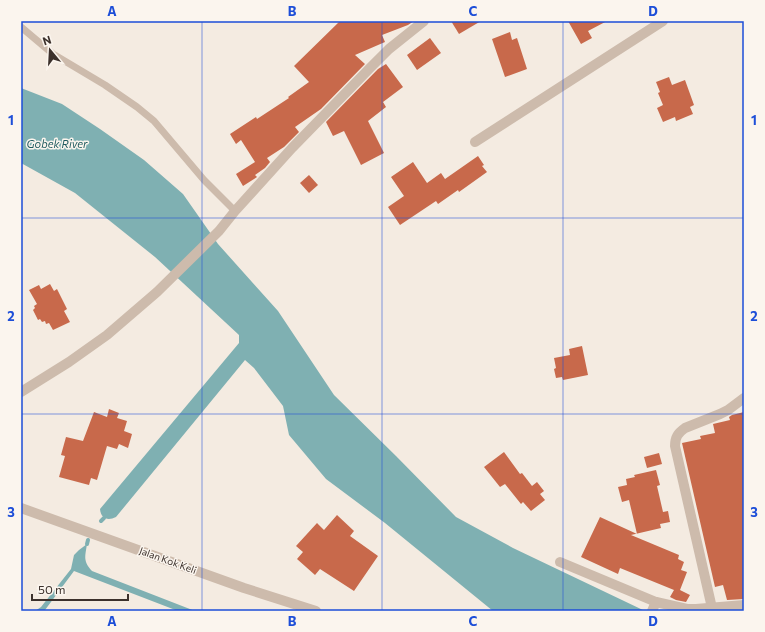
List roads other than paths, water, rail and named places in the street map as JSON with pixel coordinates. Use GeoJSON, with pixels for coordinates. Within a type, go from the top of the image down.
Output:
{"type":"FeatureCollection","features":[{"type":"Feature","properties":{"kind":"street"},"geometry":{"type":"LineString","coordinates":[[21,392],[64,365],[107,335],[157,292],[218,231],[292,148],[370,68],[394,45],[424,21]]}},
{"type":"Feature","properties":{"kind":"street"},"geometry":{"type":"LineString","coordinates":[[475,142],[663,21]]}},
{"type":"Feature","properties":{"kind":"street"},"geometry":{"type":"LineString","coordinates":[[712,608],[675,441],[676,436],[685,428],[728,410],[744,398]]}},
{"type":"Feature","properties":{"kind":"street","name":"Jalan Kok Keli"},"geometry":{"type":"LineString","coordinates":[[21,508],[244,588],[312,610]]}},
{"type":"Feature","properties":{"kind":"street"},"geometry":{"type":"LineString","coordinates":[[560,562],[654,606],[696,609],[744,605]]}},
{"type":"Feature","properties":{"kind":"lane"},"geometry":{"type":"LineString","coordinates":[[21,27],[53,54],[105,85],[137,107],[154,121],[204,180],[235,211]]}},
{"type":"Feature","properties":{"kind":"water","name":"Gobek River"},"geometry":{"type":"Polygon","coordinates":[[[21,88],[62,104],[144,160],[183,194],[218,244],[278,311],[334,395],[456,517],[513,548],[645,611],[493,611],[385,523],[326,479],[289,435],[283,406],[254,368],[245,360],[116,517],[108,519],[103,517],[100,509],[239,343],[239,335],[155,257],[75,193],[21,163],[21,88]]]}},
{"type":"Feature","properties":{"kind":"water"},"geometry":{"type":"Polygon","coordinates":[[[87,544],[85,559],[92,571],[195,611],[178,611],[74,571],[45,610],[35,611],[41,607],[71,569],[74,555],[87,544]]]}},
{"type":"Feature","properties":{"kind":"waterway"},"geometry":{"type":"LineString","coordinates":[[101,521],[104,518]]}},
{"type":"Feature","properties":{"kind":"waterway"},"geometry":{"type":"LineString","coordinates":[[87,544],[88,540]]}}]}
